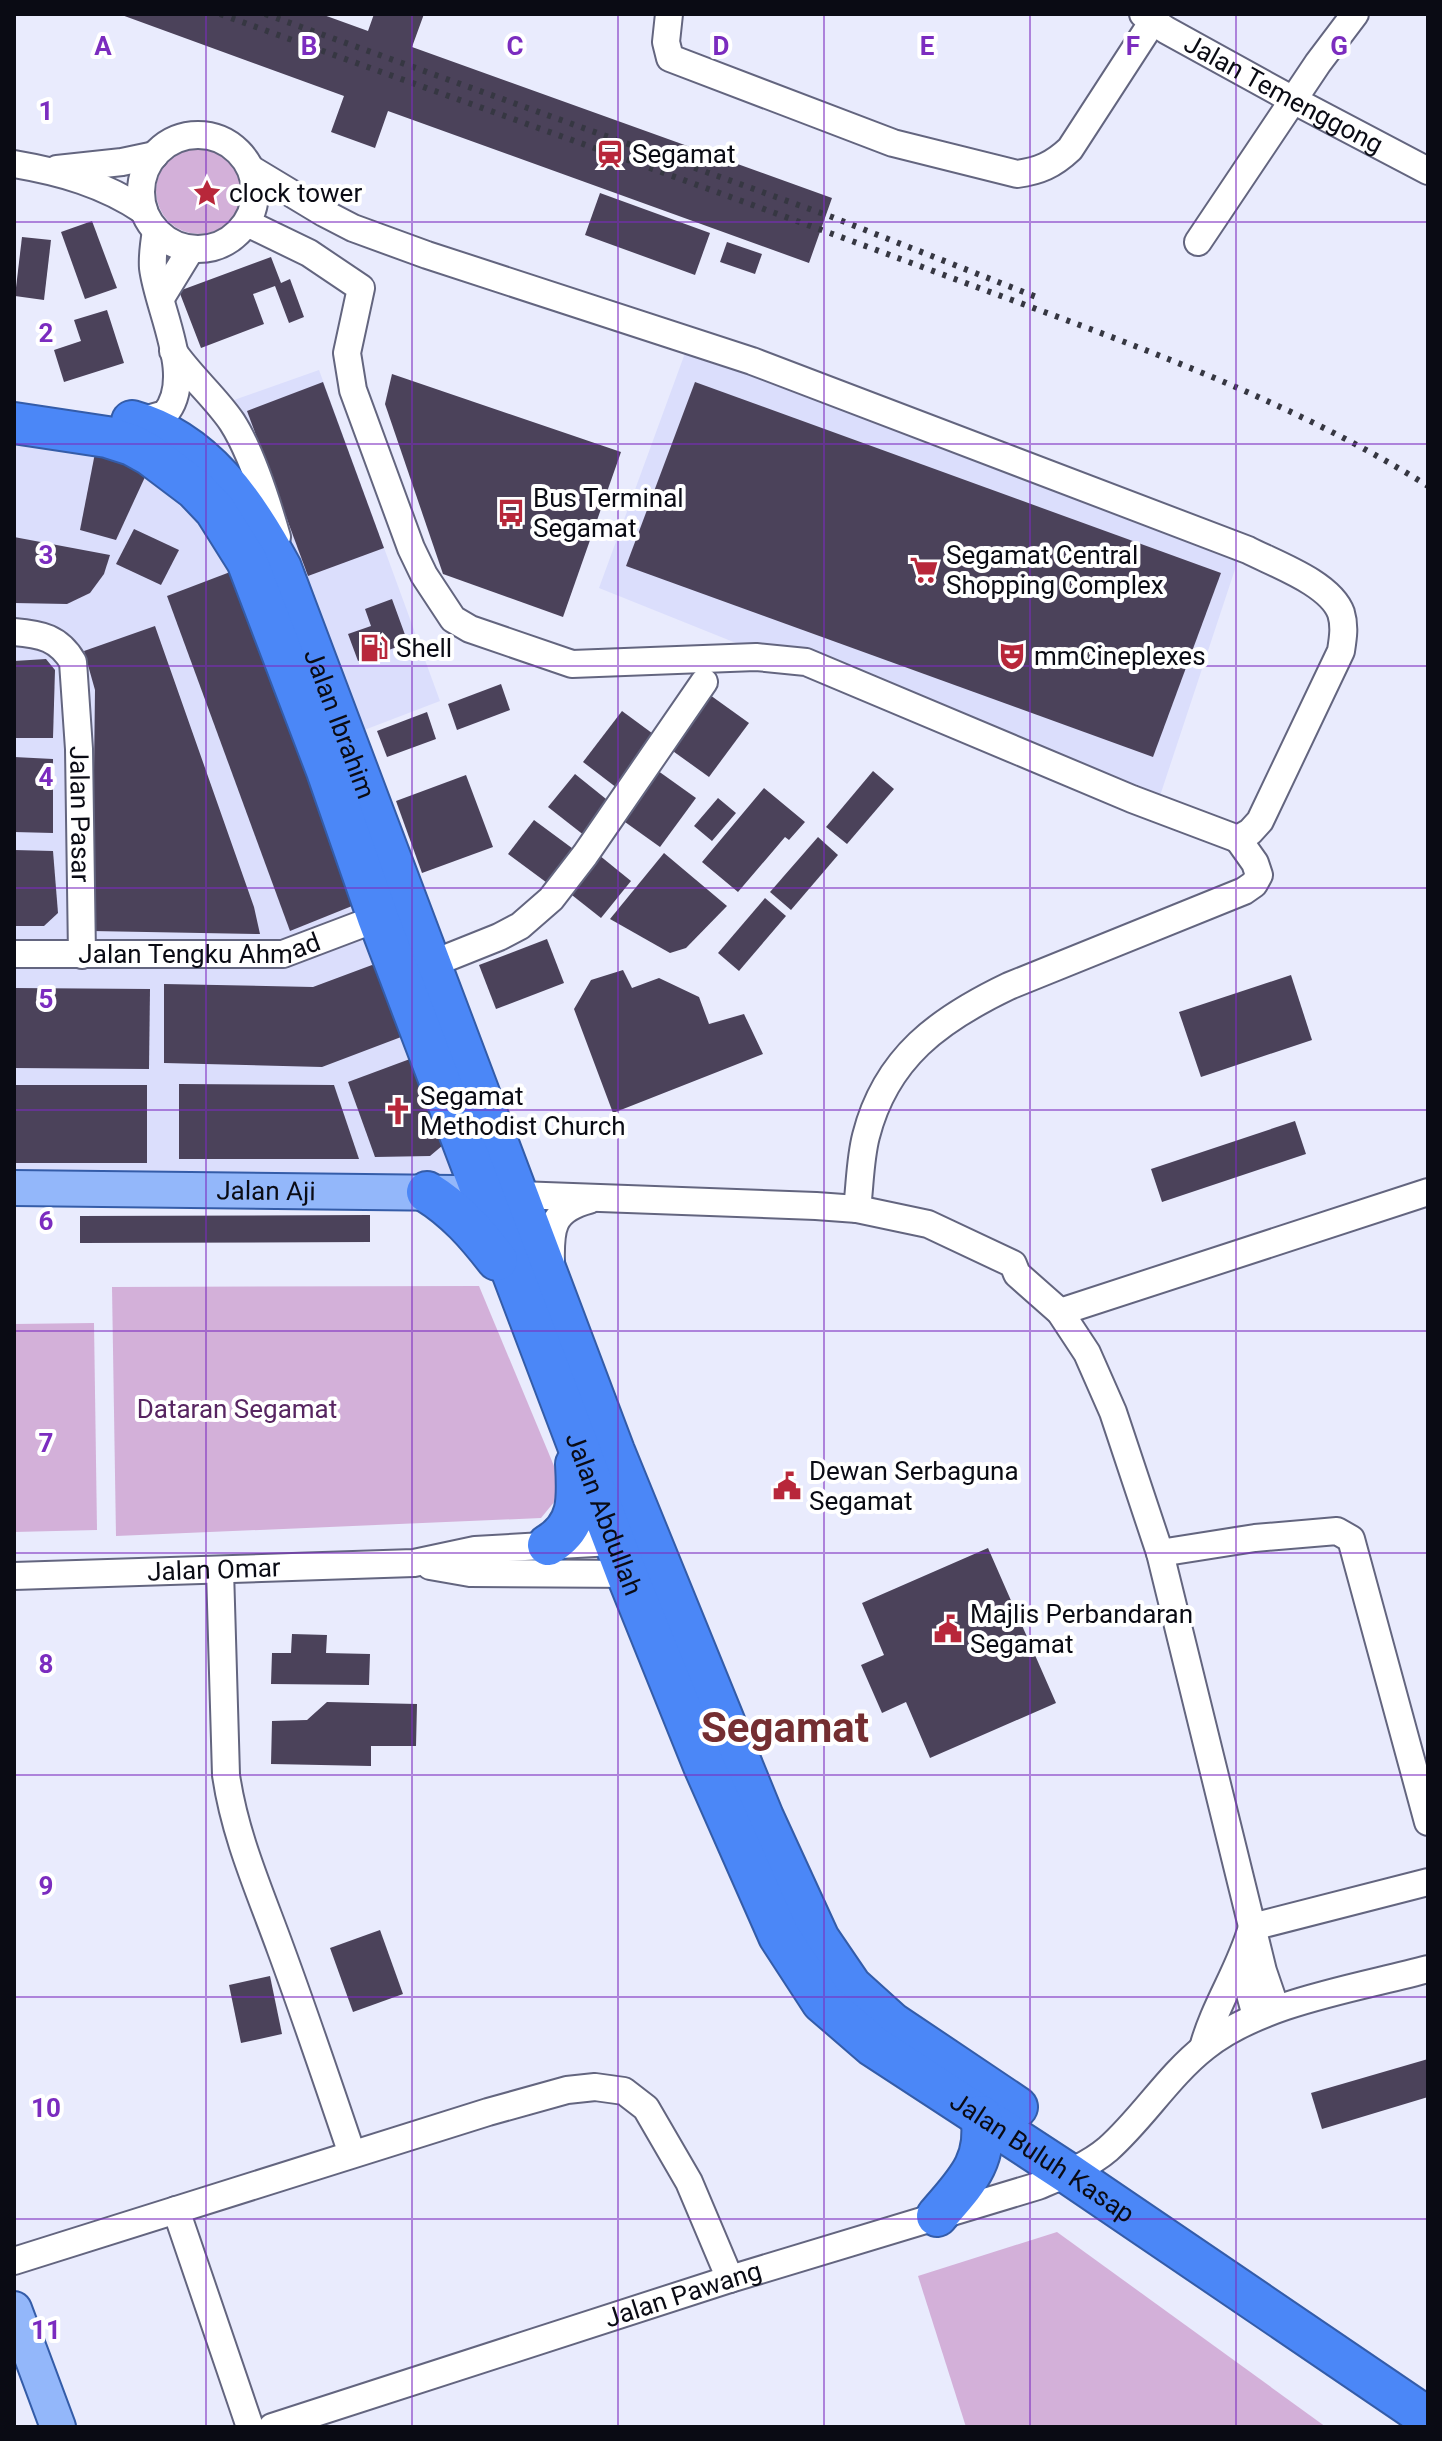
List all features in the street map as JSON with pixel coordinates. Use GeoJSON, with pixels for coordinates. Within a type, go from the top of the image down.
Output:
{"type":"FeatureCollection","features":[{"type":"Feature","properties":{"kind":"highway","name":"Jalan Ibrahim"},"geometry":{"type":"LineString","coordinates":[[14,401],[103,413],[165,433],[193,450],[217,472],[264,536],[281,568],[366,790],[429,965],[501,1194]]}},
{"type":"Feature","properties":{"kind":"highway","name":"Jalan Ibrahim"},"geometry":{"type":"LineString","coordinates":[[14,423],[107,437],[132,445],[172,470],[215,510],[247,561],[327,771],[378,918],[501,1194]]}},
{"type":"Feature","properties":{"kind":"highway"},"geometry":{"type":"LineString","coordinates":[[427,1192],[448,1205],[495,1259],[540,1297]]}},
{"type":"Feature","properties":{"kind":"highway","name":"Jalan Abdullah"},"geometry":{"type":"LineString","coordinates":[[501,1194],[638,1558],[747,1824]]}},
{"type":"Feature","properties":{"kind":"highway","name":"Jalan Abdullah"},"geometry":{"type":"LineString","coordinates":[[540,1297],[575,1446],[638,1558]]}},
{"type":"Feature","properties":{"kind":"highway"},"geometry":{"type":"LineString","coordinates":[[548,1545],[566,1532],[574,1513],[577,1494],[575,1446]]}},
{"type":"Feature","properties":{"kind":"highway","name":"Jalan Buluh Kasap"},"geometry":{"type":"LineString","coordinates":[[747,1824],[779,1936],[822,2002],[873,2046],[981,2116],[1081,2166],[1428,2391]]}},
{"type":"Feature","properties":{"kind":"highway","name":"Jalan Buluh Kasap"},"geometry":{"type":"LineString","coordinates":[[747,1824],[851,1986],[892,2023],[1081,2166],[1428,2418]]}},
{"type":"Feature","properties":{"kind":"highway"},"geometry":{"type":"LineString","coordinates":[[937,2216],[963,2185],[979,2158],[984,2140],[981,2116]]}},
{"type":"Feature","properties":{"kind":"main road","name":"Jalan Aji"},"geometry":{"type":"LineString","coordinates":[[14,1188],[501,1194]]}},
{"type":"Feature","properties":{"kind":"main road"},"geometry":{"type":"LineString","coordinates":[[14,2309],[58,2427]]}},
{"type":"Feature","properties":{"kind":"street"},"geometry":{"type":"LineString","coordinates":[[669,14],[666,42],[670,58],[893,143],[1017,174],[1054,164],[1070,149],[1160,20]]}},
{"type":"Feature","properties":{"kind":"street"},"geometry":{"type":"LineString","coordinates":[[1198,242],[1355,14]]}},
{"type":"Feature","properties":{"kind":"street","name":"Jalan Temenggong"},"geometry":{"type":"LineString","coordinates":[[1160,20],[1293,100],[1428,171]]}},
{"type":"Feature","properties":{"kind":"street"},"geometry":{"type":"LineString","coordinates":[[14,164],[50,170],[116,193],[150,221],[171,243],[191,249],[204,249],[229,241],[247,223],[254,205],[256,187],[251,169],[242,154],[229,144],[214,137],[197,135],[166,145],[155,155],[145,172],[141,192],[150,221],[153,272],[178,383],[177,394],[165,414],[137,422]]}},
{"type":"Feature","properties":{"kind":"street"},"geometry":{"type":"LineString","coordinates":[[50,170],[155,155]]}},
{"type":"Feature","properties":{"kind":"street"},"geometry":{"type":"LineString","coordinates":[[251,169],[353,228],[752,361],[1248,550],[1317,586],[1332,598],[1340,612],[1344,630],[1341,651],[1260,821],[1238,839]]}},
{"type":"Feature","properties":{"kind":"street"},"geometry":{"type":"LineString","coordinates":[[247,223],[309,253],[361,288],[347,353],[353,390],[411,548],[441,604],[453,619],[470,629],[572,664],[756,657],[806,662],[1132,799],[1238,839],[1255,863],[1259,875],[1254,884],[1244,891],[996,992],[971,1004],[916,1046],[881,1091],[865,1137],[857,1209]]}},
{"type":"Feature","properties":{"kind":"street"},"geometry":{"type":"LineString","coordinates":[[161,298],[191,249]]}},
{"type":"Feature","properties":{"kind":"street"},"geometry":{"type":"LineString","coordinates":[[173,351],[232,422],[273,522],[281,568]]}},
{"type":"Feature","properties":{"kind":"street","name":"Jalan Pasar"},"geometry":{"type":"LineString","coordinates":[[14,632],[54,639],[73,662],[79,749],[82,955]]}},
{"type":"Feature","properties":{"kind":"street"},"geometry":{"type":"LineString","coordinates":[[429,965],[499,937],[529,919],[551,899],[585,855],[704,682]]}},
{"type":"Feature","properties":{"kind":"street","name":"Jalan Tengku Ahmad"},"geometry":{"type":"LineString","coordinates":[[14,954],[283,954],[378,918]]}},
{"type":"Feature","properties":{"kind":"street"},"geometry":{"type":"LineString","coordinates":[[1060,1312],[1428,1192]]}},
{"type":"Feature","properties":{"kind":"street"},"geometry":{"type":"LineString","coordinates":[[501,1194],[857,1209],[928,1224],[1013,1264],[1017,1274],[1060,1312],[1100,1378],[1160,1553],[1252,1927],[1266,2013]]}},
{"type":"Feature","properties":{"kind":"street"},"geometry":{"type":"LineString","coordinates":[[540,1297],[554,1224],[566,1209],[604,1197]]}},
{"type":"Feature","properties":{"kind":"street"},"geometry":{"type":"LineString","coordinates":[[1160,1553],[1255,1538],[1337,1531],[1351,1539],[1428,1822]]}},
{"type":"Feature","properties":{"kind":"street","name":"Jalan Omar"},"geometry":{"type":"LineString","coordinates":[[14,1576],[414,1563],[475,1550],[548,1545],[638,1558]]}},
{"type":"Feature","properties":{"kind":"street","name":"Jalan Omar"},"geometry":{"type":"LineString","coordinates":[[414,1563],[470,1573],[638,1558]]}},
{"type":"Feature","properties":{"kind":"street"},"geometry":{"type":"LineString","coordinates":[[220,1570],[226,1775],[230,1806],[352,2154]]}},
{"type":"Feature","properties":{"kind":"street"},"geometry":{"type":"LineString","coordinates":[[1252,1927],[1428,1882]]}},
{"type":"Feature","properties":{"kind":"street"},"geometry":{"type":"LineString","coordinates":[[1203,2048],[1211,2019],[1244,1954],[1252,1927]]}},
{"type":"Feature","properties":{"kind":"street"},"geometry":{"type":"LineString","coordinates":[[1244,1954],[1244,1972],[1266,2013]]}},
{"type":"Feature","properties":{"kind":"street"},"geometry":{"type":"LineString","coordinates":[[1081,2166],[1108,2148],[1203,2048],[1236,2025],[1266,2013],[1428,1969]]}},
{"type":"Feature","properties":{"kind":"street"},"geometry":{"type":"LineString","coordinates":[[14,2261],[352,2154],[567,2090],[595,2087],[624,2091],[646,2108],[689,2182],[730,2279]]}},
{"type":"Feature","properties":{"kind":"street","name":"Jalan Pawang"},"geometry":{"type":"LineString","coordinates":[[272,2427],[730,2279],[1038,2186],[1081,2166]]}},
{"type":"Feature","properties":{"kind":"street"},"geometry":{"type":"LineString","coordinates":[[176,2210],[250,2427]]}},
{"type":"Feature","properties":{"kind":"shaded area","name":"Segamat Central Shopping Complex"},"geometry":{"type":"Polygon","coordinates":[[[692,334],[1245,539],[1153,817],[599,588],[692,334]]]}},
{"type":"Feature","properties":{"kind":"shaded area"},"geometry":{"type":"Polygon","coordinates":[[[319,370],[440,701],[359,732],[234,400],[319,370]]]}},
{"type":"Feature","properties":{"kind":"shaded area"},"geometry":{"type":"Polygon","coordinates":[[[14,436],[101,448],[167,483],[238,569],[466,1179],[14,1176],[14,436]]]}},
{"type":"Feature","properties":{"kind":"green space"},"geometry":{"type":"Polygon","coordinates":[[[199,148],[215,152],[229,161],[238,175],[242,191],[238,207],[229,221],[215,230],[199,234],[183,230],[169,221],[160,207],[156,191],[160,175],[169,161],[183,152],[199,148]]]}},
{"type":"Feature","properties":{"kind":"green space","name":"Dataran Segamat"},"geometry":{"type":"Polygon","coordinates":[[[479,1286],[564,1490],[541,1518],[116,1536],[112,1287],[479,1286]]]}},
{"type":"Feature","properties":{"kind":"green space"},"geometry":{"type":"Polygon","coordinates":[[[94,1323],[97,1530],[14,1532],[14,1324],[94,1323]]]}},
{"type":"Feature","properties":{"kind":"green space"},"geometry":{"type":"Polygon","coordinates":[[[1057,2232],[1326,2427],[966,2427],[918,2276],[1057,2232]]]}},
{"type":"Feature","properties":{"kind":"building","name":"Segamat"},"geometry":{"type":"Polygon","coordinates":[[[119,14],[321,14],[368,31],[374,14],[424,14],[412,47],[832,198],[809,263],[388,111],[375,148],[331,132],[344,96],[119,14]]]}},
{"type":"Feature","properties":{"kind":"building"},"geometry":{"type":"Polygon","coordinates":[[[600,193],[710,233],[695,275],[585,235],[600,193]]]}},
{"type":"Feature","properties":{"kind":"building"},"geometry":{"type":"Polygon","coordinates":[[[92,221],[117,288],[85,299],[61,232],[92,221]]]}},
{"type":"Feature","properties":{"kind":"building"},"geometry":{"type":"Polygon","coordinates":[[[22,237],[51,240],[44,300],[15,296],[22,237]]]}},
{"type":"Feature","properties":{"kind":"building"},"geometry":{"type":"Polygon","coordinates":[[[727,242],[762,254],[755,274],[720,262],[727,242]]]}},
{"type":"Feature","properties":{"kind":"building"},"geometry":{"type":"Polygon","coordinates":[[[271,257],[281,283],[290,279],[304,317],[289,323],[275,286],[253,294],[264,324],[201,348],[179,291],[271,257]]]}},
{"type":"Feature","properties":{"kind":"building"},"geometry":{"type":"Polygon","coordinates":[[[107,310],[124,363],[64,382],[54,350],[81,341],[74,320],[107,310]]]}},
{"type":"Feature","properties":{"kind":"building","name":"Bus Terminal Segamat"},"geometry":{"type":"Polygon","coordinates":[[[392,374],[621,452],[563,617],[443,574],[385,404],[392,374]]]}},
{"type":"Feature","properties":{"kind":"building"},"geometry":{"type":"Polygon","coordinates":[[[323,382],[384,548],[308,576],[247,411],[323,382]]]}},
{"type":"Feature","properties":{"kind":"building","name":"Segamat Central Shopping Complex"},"geometry":{"type":"Polygon","coordinates":[[[695,382],[1221,573],[1153,757],[626,566],[695,382]]]}},
{"type":"Feature","properties":{"kind":"building"},"geometry":{"type":"Polygon","coordinates":[[[95,453],[124,462],[145,477],[116,540],[80,530],[95,453]]]}},
{"type":"Feature","properties":{"kind":"building"},"geometry":{"type":"Polygon","coordinates":[[[134,529],[179,550],[161,585],[116,564],[134,529]]]}},
{"type":"Feature","properties":{"kind":"building"},"geometry":{"type":"Polygon","coordinates":[[[14,537],[110,555],[104,574],[90,593],[67,604],[14,603],[14,537]]]}},
{"type":"Feature","properties":{"kind":"building"},"geometry":{"type":"Polygon","coordinates":[[[238,569],[357,894],[352,906],[290,931],[167,596],[238,569]]]}},
{"type":"Feature","properties":{"kind":"building"},"geometry":{"type":"Polygon","coordinates":[[[392,599],[408,643],[358,661],[348,634],[371,626],[365,609],[392,599]]]}},
{"type":"Feature","properties":{"kind":"building"},"geometry":{"type":"Polygon","coordinates":[[[155,626],[254,907],[260,934],[92,931],[95,690],[84,651],[155,626]]]}},
{"type":"Feature","properties":{"kind":"building"},"geometry":{"type":"Polygon","coordinates":[[[46,659],[55,670],[53,738],[14,738],[14,661],[46,659]]]}},
{"type":"Feature","properties":{"kind":"building"},"geometry":{"type":"Polygon","coordinates":[[[501,684],[510,710],[457,730],[448,704],[501,684]]]}},
{"type":"Feature","properties":{"kind":"building"},"geometry":{"type":"Polygon","coordinates":[[[710,695],[749,723],[709,777],[670,749],[710,695]]]}},
{"type":"Feature","properties":{"kind":"building"},"geometry":{"type":"Polygon","coordinates":[[[622,711],[660,739],[621,791],[583,762],[622,711]]]}},
{"type":"Feature","properties":{"kind":"building"},"geometry":{"type":"Polygon","coordinates":[[[427,712],[436,739],[387,757],[377,731],[427,712]]]}},
{"type":"Feature","properties":{"kind":"building"},"geometry":{"type":"Polygon","coordinates":[[[14,757],[53,759],[53,833],[14,832],[14,757]]]}},
{"type":"Feature","properties":{"kind":"building"},"geometry":{"type":"Polygon","coordinates":[[[654,768],[696,798],[660,847],[618,817],[654,768]]]}},
{"type":"Feature","properties":{"kind":"building"},"geometry":{"type":"Polygon","coordinates":[[[873,771],[894,789],[847,844],[826,827],[873,771]]]}},
{"type":"Feature","properties":{"kind":"building"},"geometry":{"type":"Polygon","coordinates":[[[575,774],[611,803],[585,836],[548,807],[575,774]]]}},
{"type":"Feature","properties":{"kind":"building"},"geometry":{"type":"Polygon","coordinates":[[[466,775],[493,847],[422,873],[396,801],[466,775]]]}},
{"type":"Feature","properties":{"kind":"building"},"geometry":{"type":"Polygon","coordinates":[[[764,788],[805,822],[789,840],[785,837],[738,892],[702,862],[764,788]]]}},
{"type":"Feature","properties":{"kind":"building"},"geometry":{"type":"Polygon","coordinates":[[[718,798],[736,813],[712,841],[694,826],[718,798]]]}},
{"type":"Feature","properties":{"kind":"building"},"geometry":{"type":"Polygon","coordinates":[[[534,820],[580,854],[554,888],[508,854],[534,820]]]}},
{"type":"Feature","properties":{"kind":"building"},"geometry":{"type":"Polygon","coordinates":[[[818,837],[838,855],[791,910],[770,892],[818,837]]]}},
{"type":"Feature","properties":{"kind":"building"},"geometry":{"type":"Polygon","coordinates":[[[14,850],[53,851],[58,913],[44,926],[14,926],[14,850]]]}},
{"type":"Feature","properties":{"kind":"building"},"geometry":{"type":"Polygon","coordinates":[[[594,851],[631,881],[601,918],[563,888],[594,851]]]}},
{"type":"Feature","properties":{"kind":"building"},"geometry":{"type":"Polygon","coordinates":[[[664,853],[727,906],[686,948],[670,953],[610,919],[664,853]]]}},
{"type":"Feature","properties":{"kind":"building"},"geometry":{"type":"Polygon","coordinates":[[[765,898],[786,916],[739,971],[718,953],[765,898]]]}},
{"type":"Feature","properties":{"kind":"building"},"geometry":{"type":"Polygon","coordinates":[[[547,939],[564,983],[496,1009],[479,965],[547,939]]]}},
{"type":"Feature","properties":{"kind":"building"},"geometry":{"type":"Polygon","coordinates":[[[372,965],[386,970],[409,1034],[322,1067],[164,1063],[164,984],[313,987],[372,965]]]}},
{"type":"Feature","properties":{"kind":"building"},"geometry":{"type":"Polygon","coordinates":[[[623,970],[632,988],[659,978],[699,997],[709,1024],[744,1014],[763,1054],[613,1113],[574,1009],[591,980],[623,970]]]}},
{"type":"Feature","properties":{"kind":"building"},"geometry":{"type":"Polygon","coordinates":[[[1291,975],[1312,1040],[1201,1077],[1179,1012],[1291,975]]]}},
{"type":"Feature","properties":{"kind":"building"},"geometry":{"type":"Polygon","coordinates":[[[14,988],[150,989],[149,1069],[14,1068],[14,988]]]}},
{"type":"Feature","properties":{"kind":"building","name":"Segamat Methodist Church"},"geometry":{"type":"Polygon","coordinates":[[[418,1056],[449,1140],[430,1156],[375,1157],[348,1082],[418,1056]]]}},
{"type":"Feature","properties":{"kind":"building"},"geometry":{"type":"Polygon","coordinates":[[[179,1084],[334,1085],[359,1159],[179,1159],[179,1084]]]}},
{"type":"Feature","properties":{"kind":"building"},"geometry":{"type":"Polygon","coordinates":[[[14,1085],[147,1085],[147,1163],[14,1163],[14,1085]]]}},
{"type":"Feature","properties":{"kind":"building"},"geometry":{"type":"Polygon","coordinates":[[[1295,1121],[1306,1154],[1162,1202],[1151,1169],[1295,1121]]]}},
{"type":"Feature","properties":{"kind":"building"},"geometry":{"type":"Polygon","coordinates":[[[370,1215],[370,1242],[80,1243],[80,1216],[370,1215]]]}},
{"type":"Feature","properties":{"kind":"building","name":"Majlis Perbandaran Segamat"},"geometry":{"type":"Polygon","coordinates":[[[988,1548],[1056,1703],[930,1758],[906,1702],[882,1713],[861,1665],[884,1655],[862,1603],[988,1548]]]}},
{"type":"Feature","properties":{"kind":"building"},"geometry":{"type":"Polygon","coordinates":[[[292,1634],[327,1635],[326,1653],[370,1654],[369,1685],[271,1684],[272,1653],[291,1653],[292,1634]]]}},
{"type":"Feature","properties":{"kind":"building"},"geometry":{"type":"Polygon","coordinates":[[[327,1702],[417,1704],[416,1746],[371,1746],[371,1766],[271,1764],[272,1721],[307,1720],[327,1702]]]}},
{"type":"Feature","properties":{"kind":"building"},"geometry":{"type":"Polygon","coordinates":[[[380,1930],[403,1994],[353,2012],[330,1948],[380,1930]]]}},
{"type":"Feature","properties":{"kind":"building"},"geometry":{"type":"Polygon","coordinates":[[[270,1976],[282,2034],[241,2043],[229,1985],[270,1976]]]}},
{"type":"Feature","properties":{"kind":"building"},"geometry":{"type":"Polygon","coordinates":[[[1428,2059],[1428,2097],[1322,2129],[1311,2093],[1428,2059]]]}},
{"type":"Feature","properties":{"kind":"railway"},"geometry":{"type":"LineString","coordinates":[[220,14],[764,209],[1192,368],[1313,422],[1428,486]]}},
{"type":"Feature","properties":{"kind":"railway"},"geometry":{"type":"LineString","coordinates":[[265,14],[832,217],[1039,298]]}},
{"type":"Feature","properties":{"kind":"place","name":"Segamat"},"geometry":{"type":"Point","coordinates":[610,154]}},
{"type":"Feature","properties":{"kind":"place","name":"clock tower"},"geometry":{"type":"Point","coordinates":[207,193]}},
{"type":"Feature","properties":{"kind":"place","name":"Bus Terminal Segamat"},"geometry":{"type":"Point","coordinates":[511,513]}},
{"type":"Feature","properties":{"kind":"place","name":"Segamat Central Shopping Complex"},"geometry":{"type":"Point","coordinates":[924,570]}},
{"type":"Feature","properties":{"kind":"place","name":"Shell"},"geometry":{"type":"Point","coordinates":[374,648]}},
{"type":"Feature","properties":{"kind":"place","name":"mmCineplexes"},"geometry":{"type":"Point","coordinates":[1012,656]}},
{"type":"Feature","properties":{"kind":"place","name":"Segamat Methodist Church"},"geometry":{"type":"Point","coordinates":[398,1111]}},
{"type":"Feature","properties":{"kind":"place","name":"Dewan Serbaguna Segamat"},"geometry":{"type":"Point","coordinates":[787,1486]}},
{"type":"Feature","properties":{"kind":"place","name":"Majlis Perbandaran Segamat"},"geometry":{"type":"Point","coordinates":[948,1629]}},
{"type":"Feature","properties":{"kind":"district","name":"Segamat"},"geometry":{"type":"Point","coordinates":[785,1727]}}]}
